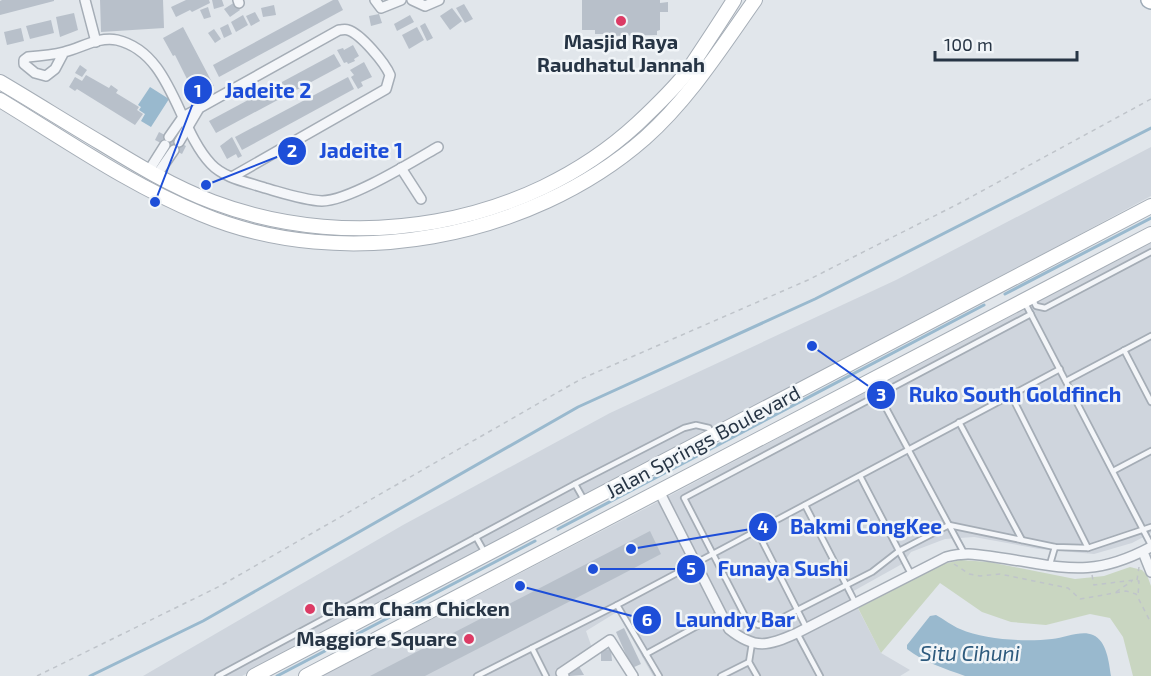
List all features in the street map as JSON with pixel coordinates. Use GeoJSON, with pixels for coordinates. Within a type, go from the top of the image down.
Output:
{"type":"FeatureCollection","features":[{"type":"Feature","properties":{"kind":"main road"},"geometry":{"type":"LineString","coordinates":[[0,100],[150,178],[212,202],[253,215],[299,225],[347,229],[393,227],[448,219],[495,207],[539,190],[573,171],[636,124],[685,74],[735,0]]}},
{"type":"Feature","properties":{"kind":"main road"},"geometry":{"type":"LineString","coordinates":[[0,82],[150,178],[201,214],[228,224],[298,240],[351,244],[394,242],[458,231],[506,218],[550,200],[624,155],[669,115],[697,83],[755,0]]}},
{"type":"Feature","properties":{"kind":"main road"},"geometry":{"type":"LineString","coordinates":[[712,33],[726,42]]}},
{"type":"Feature","properties":{"kind":"main road","name":"Jalan Springs Boulevard"},"geometry":{"type":"LineString","coordinates":[[254,676],[586,504],[711,432],[1151,206]]}},
{"type":"Feature","properties":{"kind":"main road","name":"Jalan Springs Boulevard"},"geometry":{"type":"LineString","coordinates":[[306,676],[1151,234]]}},
{"type":"Feature","properties":{"kind":"main road"},"geometry":{"type":"LineString","coordinates":[[990,290],[1001,312]]}},
{"type":"Feature","properties":{"kind":"main road"},"geometry":{"type":"LineString","coordinates":[[542,527],[553,546]]}},
{"type":"Feature","properties":{"kind":"street"},"geometry":{"type":"LineString","coordinates":[[85,0],[96,42]]}},
{"type":"Feature","properties":{"kind":"street"},"geometry":{"type":"LineString","coordinates":[[375,0],[381,8],[401,0]]}},
{"type":"Feature","properties":{"kind":"street"},"geometry":{"type":"LineString","coordinates":[[412,0],[425,6],[439,0]]}},
{"type":"Feature","properties":{"kind":"street"},"geometry":{"type":"LineString","coordinates":[[150,178],[171,144],[183,117],[339,30],[349,30],[358,35],[386,67],[390,75],[386,89],[232,177]]}},
{"type":"Feature","properties":{"kind":"street"},"geometry":{"type":"LineString","coordinates":[[64,52],[108,39],[119,40],[142,52],[159,71],[211,164],[232,177],[290,196],[321,201],[340,199],[438,147]]}},
{"type":"Feature","properties":{"kind":"street"},"geometry":{"type":"LineString","coordinates":[[171,144],[189,127],[198,110]]}},
{"type":"Feature","properties":{"kind":"street"},"geometry":{"type":"LineString","coordinates":[[401,168],[420,199]]}},
{"type":"Feature","properties":{"kind":"street"},"geometry":{"type":"LineString","coordinates":[[659,491],[729,629],[743,640],[758,645],[775,643],[946,557],[964,552],[1072,569],[1091,569],[1109,566],[1148,548],[1151,572]]}},
{"type":"Feature","properties":{"kind":"street"},"geometry":{"type":"LineString","coordinates":[[564,676],[561,673],[610,640],[633,676]]}},
{"type":"Feature","properties":{"kind":"lane"},"geometry":{"type":"LineString","coordinates":[[1028,298],[1036,306],[1045,308],[1151,252]]}},
{"type":"Feature","properties":{"kind":"lane"},"geometry":{"type":"LineString","coordinates":[[1028,298],[1031,314],[1144,531],[1148,548]]}},
{"type":"Feature","properties":{"kind":"lane"},"geometry":{"type":"LineString","coordinates":[[1031,314],[684,498],[745,616],[758,625],[770,624],[872,572],[899,550],[949,525],[1054,547],[1088,548],[1151,527]]}},
{"type":"Feature","properties":{"kind":"lane"},"geometry":{"type":"LineString","coordinates":[[1066,381],[1151,336]]}},
{"type":"Feature","properties":{"kind":"lane"},"geometry":{"type":"LineString","coordinates":[[1124,350],[1151,402]]}},
{"type":"Feature","properties":{"kind":"lane"},"geometry":{"type":"LineString","coordinates":[[477,676],[713,555],[1060,369]]}},
{"type":"Feature","properties":{"kind":"lane"},"geometry":{"type":"LineString","coordinates":[[871,380],[964,552]]}},
{"type":"Feature","properties":{"kind":"lane"},"geometry":{"type":"LineString","coordinates":[[1011,395],[1088,548]]}},
{"type":"Feature","properties":{"kind":"lane"},"geometry":{"type":"LineString","coordinates":[[959,422],[1022,540]]}},
{"type":"Feature","properties":{"kind":"lane"},"geometry":{"type":"LineString","coordinates":[[218,676],[684,428],[696,425],[711,432]]}},
{"type":"Feature","properties":{"kind":"lane"},"geometry":{"type":"LineString","coordinates":[[1113,471],[1151,451]]}},
{"type":"Feature","properties":{"kind":"lane"},"geometry":{"type":"LineString","coordinates":[[860,476],[911,574]]}},
{"type":"Feature","properties":{"kind":"lane"},"geometry":{"type":"LineString","coordinates":[[575,484],[586,504]]}},
{"type":"Feature","properties":{"kind":"lane"},"geometry":{"type":"LineString","coordinates":[[805,505],[855,602]]}},
{"type":"Feature","properties":{"kind":"lane"},"geometry":{"type":"LineString","coordinates":[[757,531],[806,628]]}},
{"type":"Feature","properties":{"kind":"lane"},"geometry":{"type":"LineString","coordinates":[[476,537],[486,555]]}},
{"type":"Feature","properties":{"kind":"lane"},"geometry":{"type":"LineString","coordinates":[[1049,565],[1054,547]]}},
{"type":"Feature","properties":{"kind":"lane"},"geometry":{"type":"LineString","coordinates":[[617,604],[659,676]]}},
{"type":"Feature","properties":{"kind":"lane"},"geometry":{"type":"LineString","coordinates":[[646,654],[721,613]]}},
{"type":"Feature","properties":{"kind":"lane"},"geometry":{"type":"LineString","coordinates":[[797,633],[820,676]]}},
{"type":"Feature","properties":{"kind":"lane"},"geometry":{"type":"LineString","coordinates":[[752,643],[749,662],[757,676]]}},
{"type":"Feature","properties":{"kind":"lane"},"geometry":{"type":"LineString","coordinates":[[532,648],[546,676]]}},
{"type":"Feature","properties":{"kind":"lane"},"geometry":{"type":"LineString","coordinates":[[721,676],[749,662]]}},
{"type":"Feature","properties":{"kind":"lane"},"geometry":{"type":"LineString","coordinates":[[233,668],[237,676]]}},
{"type":"Feature","properties":{"kind":"lane"},"geometry":{"type":"LineString","coordinates":[[491,669],[494,676]]}},
{"type":"Feature","properties":{"kind":"path"},"geometry":{"type":"LineString","coordinates":[[37,676],[220,586],[581,379],[808,280],[958,204],[1151,99]]}},
{"type":"Feature","properties":{"kind":"path"},"geometry":{"type":"LineString","coordinates":[[946,557],[969,574],[980,576],[1000,574],[1068,588],[1080,599],[1126,591],[1138,597]]}},
{"type":"Feature","properties":{"kind":"path"},"geometry":{"type":"LineString","coordinates":[[1091,569],[1094,585],[1139,581],[1138,597],[1151,623]]}},
{"type":"Feature","properties":{"kind":"path"},"geometry":{"type":"LineString","coordinates":[[1116,592],[1134,580]]}},
{"type":"Feature","properties":{"kind":"shaded area"},"geometry":{"type":"Polygon","coordinates":[[[1151,147],[1151,196],[622,480],[242,676],[143,676],[403,525],[610,413],[896,280],[1151,147]]]}},
{"type":"Feature","properties":{"kind":"shaded area"},"geometry":{"type":"Polygon","coordinates":[[[1151,241],[1151,533],[1132,543],[1094,554],[1039,549],[974,537],[945,539],[911,552],[902,564],[850,593],[881,653],[910,670],[900,676],[653,676],[617,612],[586,631],[592,648],[555,670],[558,676],[322,676],[650,506],[1151,241]]]}},
{"type":"Feature","properties":{"kind":"green space"},"geometry":{"type":"Polygon","coordinates":[[[961,560],[989,562],[1075,579],[1104,576],[1130,567],[1142,570],[1147,575],[1151,586],[1151,676],[1133,676],[1123,637],[1110,618],[1090,614],[1046,625],[1011,622],[982,612],[940,583],[881,653],[858,608],[943,564],[961,560]]]}},
{"type":"Feature","properties":{"kind":"water"},"geometry":{"type":"Polygon","coordinates":[[[150,87],[169,99],[151,127],[141,121],[145,114],[139,110],[141,107],[138,105],[150,87]]]}},
{"type":"Feature","properties":{"kind":"water","name":"Situ Cihuni"},"geometry":{"type":"Polygon","coordinates":[[[936,615],[960,629],[993,638],[1030,640],[1078,634],[1093,635],[1104,647],[1111,676],[965,676],[927,661],[907,649],[907,645],[930,616],[936,615]]]}},
{"type":"Feature","properties":{"kind":"building"},"geometry":{"type":"Polygon","coordinates":[[[100,0],[163,0],[164,28],[101,32],[100,0]]]}},
{"type":"Feature","properties":{"kind":"building"},"geometry":{"type":"Polygon","coordinates":[[[186,0],[209,0],[210,3],[176,17],[171,7],[186,0]]]}},
{"type":"Feature","properties":{"kind":"building"},"geometry":{"type":"Polygon","coordinates":[[[212,0],[222,0],[224,6],[214,9],[212,0]]]}},
{"type":"Feature","properties":{"kind":"building"},"geometry":{"type":"Polygon","coordinates":[[[333,0],[338,0],[343,10],[219,77],[213,65],[333,0]]]}},
{"type":"Feature","properties":{"kind":"building","name":"Masjid Raya Raudhatul Jannah"},"geometry":{"type":"Polygon","coordinates":[[[582,0],[660,0],[660,3],[668,2],[668,12],[660,12],[660,30],[657,31],[657,35],[608,36],[608,34],[595,34],[595,30],[582,30],[582,0]]]}},
{"type":"Feature","properties":{"kind":"building"},"geometry":{"type":"Polygon","coordinates":[[[0,1],[54,1],[0,15],[0,1]]]}},
{"type":"Feature","properties":{"kind":"building"},"geometry":{"type":"Polygon","coordinates":[[[235,2],[240,10],[230,17],[224,9],[235,2]]]}},
{"type":"Feature","properties":{"kind":"building"},"geometry":{"type":"Polygon","coordinates":[[[464,4],[473,19],[465,23],[456,8],[464,4]]]}},
{"type":"Feature","properties":{"kind":"building"},"geometry":{"type":"Polygon","coordinates":[[[274,5],[276,15],[263,17],[261,8],[274,5]]]}},
{"type":"Feature","properties":{"kind":"building"},"geometry":{"type":"Polygon","coordinates":[[[208,7],[211,17],[204,19],[200,10],[208,7]]]}},
{"type":"Feature","properties":{"kind":"building"},"geometry":{"type":"Polygon","coordinates":[[[452,8],[462,21],[450,30],[440,16],[452,8]]]}},
{"type":"Feature","properties":{"kind":"building"},"geometry":{"type":"Polygon","coordinates":[[[255,12],[260,21],[251,26],[246,16],[255,12]]]}},
{"type":"Feature","properties":{"kind":"building"},"geometry":{"type":"Polygon","coordinates":[[[74,13],[78,30],[60,37],[56,17],[74,13]]]}},
{"type":"Feature","properties":{"kind":"building"},"geometry":{"type":"Polygon","coordinates":[[[379,14],[382,23],[371,26],[369,16],[379,14]]]}},
{"type":"Feature","properties":{"kind":"building"},"geometry":{"type":"Polygon","coordinates":[[[243,15],[248,25],[236,32],[231,22],[243,15]]]}},
{"type":"Feature","properties":{"kind":"building"},"geometry":{"type":"Polygon","coordinates":[[[410,15],[414,22],[397,31],[394,24],[410,15]]]}},
{"type":"Feature","properties":{"kind":"building"},"geometry":{"type":"Polygon","coordinates":[[[51,20],[54,33],[30,39],[26,26],[51,20]]]}},
{"type":"Feature","properties":{"kind":"building"},"geometry":{"type":"Polygon","coordinates":[[[425,23],[433,38],[427,41],[420,26],[425,23]]]}},
{"type":"Feature","properties":{"kind":"building"},"geometry":{"type":"Polygon","coordinates":[[[228,24],[232,34],[224,38],[220,28],[228,24]]]}},
{"type":"Feature","properties":{"kind":"building"},"geometry":{"type":"Polygon","coordinates":[[[183,27],[214,86],[195,95],[175,55],[173,56],[163,38],[183,27]]]}},
{"type":"Feature","properties":{"kind":"building"},"geometry":{"type":"Polygon","coordinates":[[[417,27],[424,40],[409,49],[402,35],[417,27]]]}},
{"type":"Feature","properties":{"kind":"building"},"geometry":{"type":"Polygon","coordinates":[[[21,28],[24,41],[7,45],[4,32],[21,28]]]}},
{"type":"Feature","properties":{"kind":"building"},"geometry":{"type":"Polygon","coordinates":[[[214,29],[221,39],[215,43],[208,33],[214,29]]]}},
{"type":"Feature","properties":{"kind":"building"},"geometry":{"type":"Polygon","coordinates":[[[353,45],[359,56],[354,59],[355,61],[344,63],[337,50],[343,48],[344,50],[353,45]]]}},
{"type":"Feature","properties":{"kind":"building"},"geometry":{"type":"Polygon","coordinates":[[[334,54],[341,66],[216,133],[209,121],[334,54]]]}},
{"type":"Feature","properties":{"kind":"building"},"geometry":{"type":"Polygon","coordinates":[[[364,62],[372,77],[361,82],[363,86],[358,89],[350,70],[364,62]]]}},
{"type":"Feature","properties":{"kind":"building"},"geometry":{"type":"Polygon","coordinates":[[[80,65],[87,70],[82,77],[75,73],[80,65]]]}},
{"type":"Feature","properties":{"kind":"building"},"geometry":{"type":"Polygon","coordinates":[[[86,75],[109,88],[111,85],[118,90],[116,93],[139,107],[137,110],[143,114],[135,125],[77,89],[75,91],[69,87],[75,77],[82,81],[86,75]]]}},
{"type":"Feature","properties":{"kind":"building"},"geometry":{"type":"Polygon","coordinates":[[[348,77],[354,89],[242,150],[235,137],[348,77]]]}},
{"type":"Feature","properties":{"kind":"building"},"geometry":{"type":"Polygon","coordinates":[[[159,132],[186,146],[182,154],[155,140],[159,132]]]}},
{"type":"Feature","properties":{"kind":"building"},"geometry":{"type":"Polygon","coordinates":[[[232,137],[242,156],[238,158],[236,154],[227,159],[220,146],[232,137]]]}},
{"type":"Feature","properties":{"kind":"building","name":"Maggiore Square"},"geometry":{"type":"Polygon","coordinates":[[[650,531],[661,554],[617,577],[425,676],[370,676],[650,531]]]}},
{"type":"Feature","properties":{"kind":"building"},"geometry":{"type":"Polygon","coordinates":[[[624,628],[641,664],[632,668],[616,632],[624,628]]]}},
{"type":"Feature","properties":{"kind":"building"},"geometry":{"type":"Polygon","coordinates":[[[611,649],[612,661],[601,661],[601,650],[611,649]]]}},
{"type":"Feature","properties":{"kind":"building"},"geometry":{"type":"Polygon","coordinates":[[[577,663],[584,675],[570,676],[566,670],[577,663]]]}},
{"type":"Feature","properties":{"kind":"waterway"},"geometry":{"type":"LineString","coordinates":[[90,676],[203,621],[578,407],[815,299],[1151,128]]}},
{"type":"Feature","properties":{"kind":"waterway"},"geometry":{"type":"LineString","coordinates":[[1005,294],[1151,218]]}},
{"type":"Feature","properties":{"kind":"waterway"},"geometry":{"type":"LineString","coordinates":[[558,529],[984,305]]}},
{"type":"Feature","properties":{"kind":"waterway"},"geometry":{"type":"LineString","coordinates":[[277,676],[535,541]]}},
{"type":"Feature","properties":{"kind":"place","name":"Masjid Raya Raudhatul Jannah"},"geometry":{"type":"Point","coordinates":[621,21]}},
{"type":"Feature","properties":{"kind":"place","name":"Jadeite 1"},"geometry":{"type":"Point","coordinates":[206,185]}},
{"type":"Feature","properties":{"kind":"place","name":"Jadeite 2"},"geometry":{"type":"Point","coordinates":[155,202]}},
{"type":"Feature","properties":{"kind":"place","name":"Ruko South Goldfinch"},"geometry":{"type":"Point","coordinates":[812,346]}},
{"type":"Feature","properties":{"kind":"place","name":"Bakmi CongKee"},"geometry":{"type":"Point","coordinates":[631,549]}},
{"type":"Feature","properties":{"kind":"place","name":"Funaya Sushi"},"geometry":{"type":"Point","coordinates":[593,569]}},
{"type":"Feature","properties":{"kind":"place","name":"Laundry Bar"},"geometry":{"type":"Point","coordinates":[520,586]}},
{"type":"Feature","properties":{"kind":"place","name":"Cham Cham Chicken"},"geometry":{"type":"Point","coordinates":[310,609]}},
{"type":"Feature","properties":{"kind":"place","name":"Maggiore Square"},"geometry":{"type":"Point","coordinates":[469,639]}}]}
